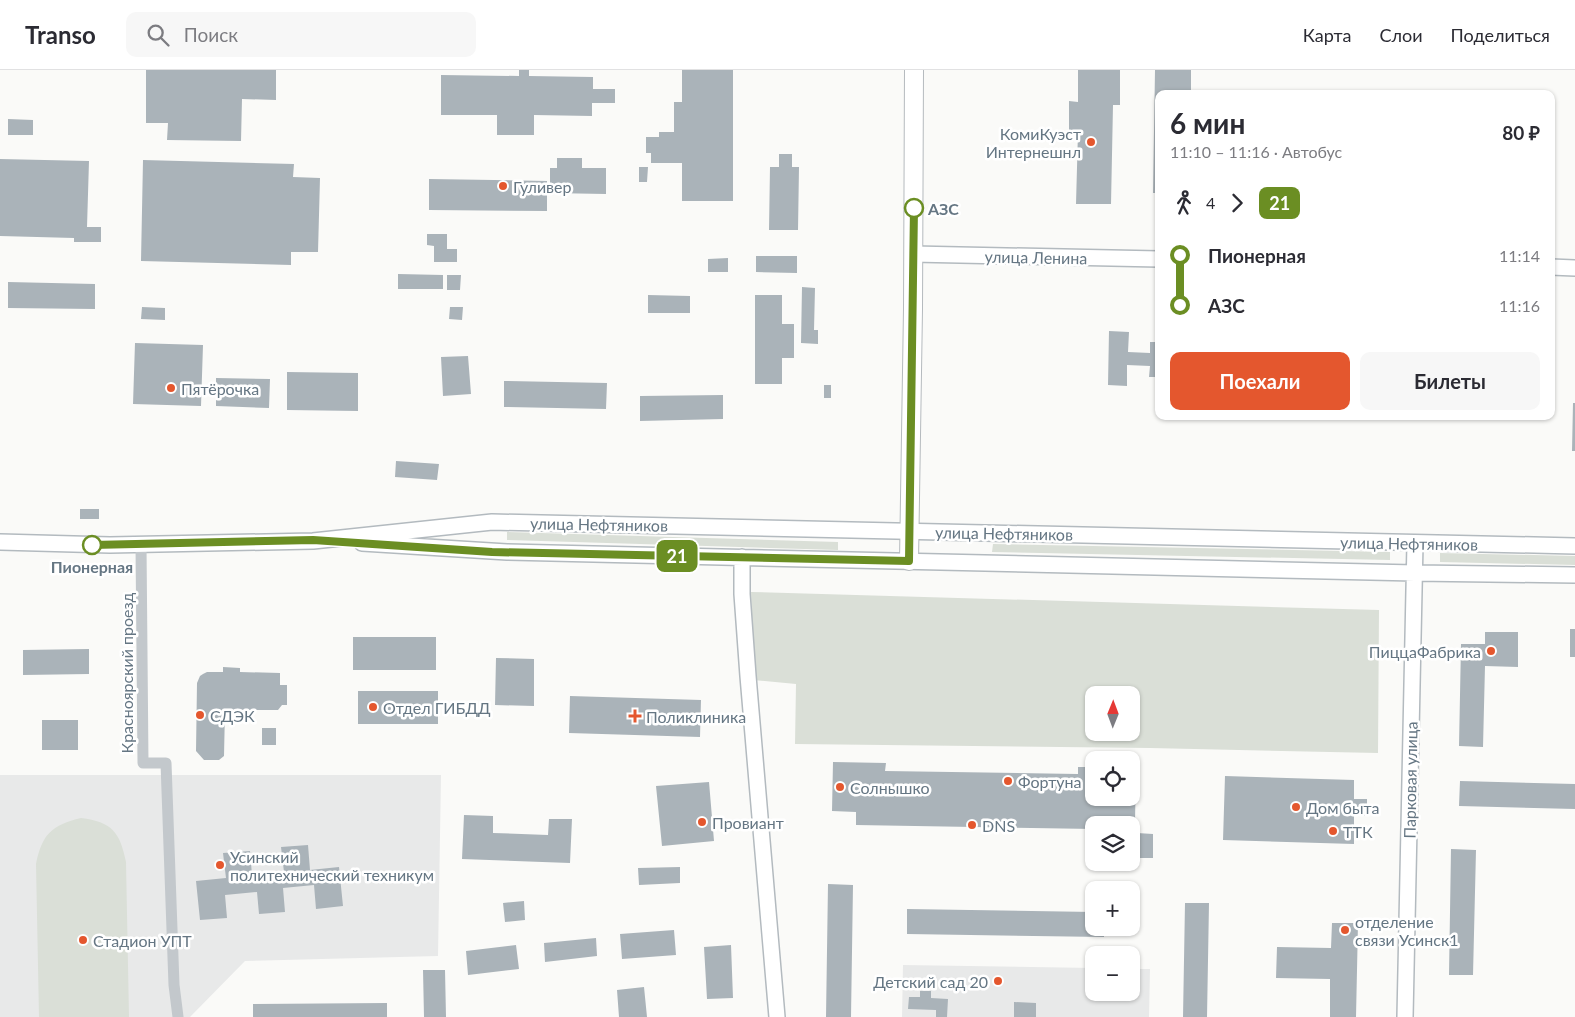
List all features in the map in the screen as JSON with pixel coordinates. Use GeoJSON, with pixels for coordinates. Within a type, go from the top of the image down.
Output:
{"type":"FeatureCollection","features":[{"type":"Feature","properties":{"kind":"main road"},"geometry":{"type":"LineString","coordinates":[[909,561],[914,254],[914,70]]}},
{"type":"Feature","properties":{"kind":"main road","name":"улица Ленина"},"geometry":{"type":"LineString","coordinates":[[914,254],[1155,259]]}},
{"type":"Feature","properties":{"kind":"main road"},"geometry":{"type":"LineString","coordinates":[[1555,267],[1575,268]]}},
{"type":"Feature","properties":{"kind":"main road","name":"улица Нефтяников"},"geometry":{"type":"LineString","coordinates":[[0,542],[141,545],[313,540],[492,522],[1575,546]]}},
{"type":"Feature","properties":{"kind":"main road","name":"улица Нефтяников"},"geometry":{"type":"LineString","coordinates":[[313,540],[492,552],[1575,575]]}},
{"type":"Feature","properties":{"kind":"main road","name":"Парковая улица"},"geometry":{"type":"LineString","coordinates":[[1405,1017],[1415,543]]}},
{"type":"Feature","properties":{"kind":"main road"},"geometry":{"type":"LineString","coordinates":[[742,558],[742,594],[748,676],[777,1017]]}},
{"type":"Feature","properties":{"kind":"street","name":"Красноярский проезд"},"geometry":{"type":"LineString","coordinates":[[141,545],[143,763],[166,763],[174,985],[178,1017]]}},
{"type":"Feature","properties":{"kind":"shaded area"},"geometry":{"type":"Polygon","coordinates":[[[507,532],[838,542],[838,550],[507,540],[507,532]]]}},
{"type":"Feature","properties":{"kind":"shaded area"},"geometry":{"type":"Polygon","coordinates":[[[993,544],[1390,552],[1390,560],[992,552],[993,544]]]}},
{"type":"Feature","properties":{"kind":"shaded area"},"geometry":{"type":"Polygon","coordinates":[[[1440,553],[1575,556],[1575,565],[1440,562],[1440,553]]]}},
{"type":"Feature","properties":{"kind":"shaded area"},"geometry":{"type":"Polygon","coordinates":[[[751,592],[1379,610],[1378,753],[795,744],[796,684],[753,680],[751,592]]]}},
{"type":"Feature","properties":{"kind":"shaded area","name":"Усинский политехнический техникум"},"geometry":{"type":"Polygon","coordinates":[[[0,775],[441,775],[438,956],[245,961],[190,1017],[0,1017],[0,775]]]}},
{"type":"Feature","properties":{"kind":"shaded area","name":"Стадион УПТ"},"geometry":{"type":"Polygon","coordinates":[[[81,818],[100,822],[113,830],[124,852],[126,862],[129,1017],[39,1017],[36,864],[38,854],[41,845],[50,832],[63,824],[81,818]]]}},
{"type":"Feature","properties":{"kind":"shaded area","name":"Детский сад 20"},"geometry":{"type":"Polygon","coordinates":[[[903,965],[1085,968],[1085,1001],[1140,1001],[1140,969],[1150,969],[1149,1017],[902,1017],[903,965]]]}},
{"type":"Feature","properties":{"kind":"building"},"geometry":{"type":"Polygon","coordinates":[[[146,70],[276,70],[276,100],[242,99],[241,141],[167,140],[168,123],[146,123],[146,70]]]}},
{"type":"Feature","properties":{"kind":"building"},"geometry":{"type":"Polygon","coordinates":[[[519,70],[529,70],[529,76],[593,77],[593,89],[615,89],[615,103],[592,103],[592,116],[534,115],[534,135],[497,135],[497,115],[441,115],[441,75],[519,76],[519,70]]]}},
{"type":"Feature","properties":{"kind":"building"},"geometry":{"type":"Polygon","coordinates":[[[682,70],[733,70],[733,201],[682,201],[682,163],[651,163],[651,153],[646,153],[646,137],[659,137],[659,132],[674,132],[674,102],[682,102],[682,70]]]}},
{"type":"Feature","properties":{"kind":"building"},"geometry":{"type":"Polygon","coordinates":[[[1078,70],[1120,70],[1120,105],[1113,105],[1111,204],[1076,204],[1078,131],[1069,131],[1069,101],[1078,102],[1078,70]]]}},
{"type":"Feature","properties":{"kind":"building"},"geometry":{"type":"Polygon","coordinates":[[[1155,70],[1191,70],[1191,90],[1155,90],[1155,193],[1153,193],[1155,70]]]}},
{"type":"Feature","properties":{"kind":"building"},"geometry":{"type":"Polygon","coordinates":[[[8,119],[33,120],[33,135],[8,135],[8,119]]]}},
{"type":"Feature","properties":{"kind":"building"},"geometry":{"type":"Polygon","coordinates":[[[779,154],[792,154],[792,167],[799,167],[798,230],[769,230],[770,167],[779,167],[779,154]]]}},
{"type":"Feature","properties":{"kind":"building"},"geometry":{"type":"Polygon","coordinates":[[[557,158],[582,158],[582,168],[606,168],[606,194],[550,193],[550,168],[557,168],[557,158]]]}},
{"type":"Feature","properties":{"kind":"building"},"geometry":{"type":"Polygon","coordinates":[[[0,159],[89,161],[87,227],[101,227],[101,242],[74,242],[74,238],[0,236],[0,159]]]}},
{"type":"Feature","properties":{"kind":"building"},"geometry":{"type":"Polygon","coordinates":[[[143,160],[294,164],[293,177],[320,178],[318,252],[291,252],[291,265],[141,261],[143,160]]]}},
{"type":"Feature","properties":{"kind":"building"},"geometry":{"type":"Polygon","coordinates":[[[639,167],[648,167],[647,182],[639,182],[639,167]]]}},
{"type":"Feature","properties":{"kind":"building"},"geometry":{"type":"Polygon","coordinates":[[[429,179],[547,181],[547,211],[429,210],[429,179]]]}},
{"type":"Feature","properties":{"kind":"building"},"geometry":{"type":"Polygon","coordinates":[[[427,234],[447,234],[447,249],[457,249],[457,262],[434,262],[434,246],[427,245],[427,234]]]}},
{"type":"Feature","properties":{"kind":"building"},"geometry":{"type":"Polygon","coordinates":[[[756,256],[797,256],[797,273],[756,272],[756,256]]]}},
{"type":"Feature","properties":{"kind":"building"},"geometry":{"type":"Polygon","coordinates":[[[728,258],[728,272],[708,272],[708,259],[728,258]]]}},
{"type":"Feature","properties":{"kind":"building"},"geometry":{"type":"Polygon","coordinates":[[[398,274],[443,275],[443,289],[398,289],[398,274]]]}},
{"type":"Feature","properties":{"kind":"building"},"geometry":{"type":"Polygon","coordinates":[[[447,275],[461,275],[460,290],[447,290],[447,275]]]}},
{"type":"Feature","properties":{"kind":"building"},"geometry":{"type":"Polygon","coordinates":[[[8,282],[95,284],[95,309],[8,308],[8,282]]]}},
{"type":"Feature","properties":{"kind":"building"},"geometry":{"type":"Polygon","coordinates":[[[802,287],[815,288],[814,330],[818,330],[818,344],[801,343],[802,287]]]}},
{"type":"Feature","properties":{"kind":"building"},"geometry":{"type":"Polygon","coordinates":[[[648,295],[690,296],[690,313],[648,313],[648,295]]]}},
{"type":"Feature","properties":{"kind":"building"},"geometry":{"type":"Polygon","coordinates":[[[755,295],[782,295],[782,324],[794,324],[794,358],[782,358],[782,384],[755,384],[755,295]]]}},
{"type":"Feature","properties":{"kind":"building"},"geometry":{"type":"Polygon","coordinates":[[[142,307],[165,308],[165,320],[141,319],[142,307]]]}},
{"type":"Feature","properties":{"kind":"building"},"geometry":{"type":"Polygon","coordinates":[[[450,307],[463,307],[462,320],[449,319],[450,307]]]}},
{"type":"Feature","properties":{"kind":"building"},"geometry":{"type":"Polygon","coordinates":[[[1109,331],[1129,332],[1128,352],[1150,353],[1150,342],[1155,342],[1155,377],[1149,377],[1150,366],[1127,365],[1127,386],[1108,385],[1109,331]]]}},
{"type":"Feature","properties":{"kind":"building"},"geometry":{"type":"Polygon","coordinates":[[[135,343],[203,345],[201,406],[133,404],[135,343]]]}},
{"type":"Feature","properties":{"kind":"building"},"geometry":{"type":"Polygon","coordinates":[[[468,356],[471,394],[443,396],[441,357],[468,356]]]}},
{"type":"Feature","properties":{"kind":"building"},"geometry":{"type":"Polygon","coordinates":[[[287,372],[358,373],[358,411],[287,410],[287,372]]]}},
{"type":"Feature","properties":{"kind":"building"},"geometry":{"type":"Polygon","coordinates":[[[216,378],[270,379],[269,408],[216,406],[216,378]]]}},
{"type":"Feature","properties":{"kind":"building"},"geometry":{"type":"Polygon","coordinates":[[[504,381],[607,383],[606,409],[504,407],[504,381]]]}},
{"type":"Feature","properties":{"kind":"building"},"geometry":{"type":"Polygon","coordinates":[[[824,385],[831,385],[831,398],[824,398],[824,385]]]}},
{"type":"Feature","properties":{"kind":"building"},"geometry":{"type":"Polygon","coordinates":[[[723,395],[723,419],[640,421],[640,396],[723,395]]]}},
{"type":"Feature","properties":{"kind":"building"},"geometry":{"type":"Polygon","coordinates":[[[1573,403],[1575,403],[1575,451],[1572,451],[1573,403]]]}},
{"type":"Feature","properties":{"kind":"building"},"geometry":{"type":"Polygon","coordinates":[[[396,461],[439,464],[437,480],[395,477],[396,461]]]}},
{"type":"Feature","properties":{"kind":"building"},"geometry":{"type":"Polygon","coordinates":[[[80,509],[99,509],[99,519],[80,519],[80,509]]]}},
{"type":"Feature","properties":{"kind":"building"},"geometry":{"type":"Polygon","coordinates":[[[1570,629],[1575,629],[1575,657],[1570,657],[1570,629]]]}},
{"type":"Feature","properties":{"kind":"building"},"geometry":{"type":"Polygon","coordinates":[[[1485,632],[1518,632],[1518,667],[1485,666],[1483,747],[1459,746],[1461,644],[1485,644],[1485,632]]]}},
{"type":"Feature","properties":{"kind":"building"},"geometry":{"type":"Polygon","coordinates":[[[353,637],[436,637],[436,670],[353,670],[353,637]]]}},
{"type":"Feature","properties":{"kind":"building"},"geometry":{"type":"Polygon","coordinates":[[[89,649],[89,674],[23,675],[23,650],[89,649]]]}},
{"type":"Feature","properties":{"kind":"building"},"geometry":{"type":"Polygon","coordinates":[[[496,658],[534,659],[534,706],[495,705],[496,658]]]}},
{"type":"Feature","properties":{"kind":"building"},"geometry":{"type":"Polygon","coordinates":[[[223,667],[240,668],[240,672],[280,673],[280,685],[287,685],[287,705],[282,705],[278,710],[225,710],[224,756],[219,760],[204,760],[196,751],[197,683],[203,674],[207,672],[223,672],[223,667]]]}},
{"type":"Feature","properties":{"kind":"building"},"geometry":{"type":"Polygon","coordinates":[[[358,691],[438,691],[438,724],[358,724],[358,691]]]}},
{"type":"Feature","properties":{"kind":"building","name":"Поликлиника"},"geometry":{"type":"Polygon","coordinates":[[[570,696],[701,700],[700,737],[569,733],[570,696]]]}},
{"type":"Feature","properties":{"kind":"building"},"geometry":{"type":"Polygon","coordinates":[[[42,720],[78,720],[78,750],[42,750],[42,720]]]}},
{"type":"Feature","properties":{"kind":"building"},"geometry":{"type":"Polygon","coordinates":[[[262,728],[276,728],[276,745],[262,745],[262,728]]]}},
{"type":"Feature","properties":{"kind":"building"},"geometry":{"type":"Polygon","coordinates":[[[833,762],[886,763],[885,771],[1078,774],[1078,767],[1085,767],[1085,806],[1135,806],[1135,816],[1085,816],[1085,829],[856,825],[856,812],[832,811],[833,762]]]}},
{"type":"Feature","properties":{"kind":"building","name":"Дом быта"},"geometry":{"type":"Polygon","coordinates":[[[1225,776],[1354,780],[1354,799],[1367,799],[1367,816],[1354,815],[1354,844],[1223,840],[1225,776]]]}},
{"type":"Feature","properties":{"kind":"building"},"geometry":{"type":"Polygon","coordinates":[[[1460,781],[1575,784],[1575,809],[1459,806],[1460,781]]]}},
{"type":"Feature","properties":{"kind":"building"},"geometry":{"type":"Polygon","coordinates":[[[709,782],[714,841],[662,846],[656,786],[709,782]]]}},
{"type":"Feature","properties":{"kind":"building"},"geometry":{"type":"Polygon","coordinates":[[[464,815],[493,816],[493,833],[548,835],[549,819],[572,819],[570,863],[462,859],[464,815]]]}},
{"type":"Feature","properties":{"kind":"building"},"geometry":{"type":"Polygon","coordinates":[[[1140,833],[1153,834],[1153,858],[1140,858],[1140,833]]]}},
{"type":"Feature","properties":{"kind":"building","name":"Усинский политехнический техникум"},"geometry":{"type":"Polygon","coordinates":[[[308,845],[310,870],[339,867],[343,906],[316,909],[314,885],[283,888],[285,912],[259,914],[257,892],[225,895],[227,918],[200,920],[196,881],[226,878],[223,853],[250,851],[252,875],[284,872],[281,847],[308,845]]]}},
{"type":"Feature","properties":{"kind":"building"},"geometry":{"type":"Polygon","coordinates":[[[1451,849],[1476,850],[1473,975],[1449,975],[1451,849]]]}},
{"type":"Feature","properties":{"kind":"building"},"geometry":{"type":"Polygon","coordinates":[[[680,867],[680,883],[639,885],[638,868],[680,867]]]}},
{"type":"Feature","properties":{"kind":"building"},"geometry":{"type":"Polygon","coordinates":[[[828,884],[853,885],[851,1017],[826,1017],[828,884]]]}},
{"type":"Feature","properties":{"kind":"building"},"geometry":{"type":"Polygon","coordinates":[[[524,901],[525,920],[505,922],[503,903],[524,901]]]}},
{"type":"Feature","properties":{"kind":"building"},"geometry":{"type":"Polygon","coordinates":[[[1185,903],[1209,903],[1207,1017],[1183,1017],[1185,903]]]}},
{"type":"Feature","properties":{"kind":"building"},"geometry":{"type":"Polygon","coordinates":[[[907,909],[1085,912],[1085,936],[1104,937],[907,934],[907,909]]]}},
{"type":"Feature","properties":{"kind":"building"},"geometry":{"type":"Polygon","coordinates":[[[1332,923],[1358,923],[1356,1017],[1330,1017],[1330,979],[1276,978],[1277,947],[1331,948],[1332,923]]]}},
{"type":"Feature","properties":{"kind":"building"},"geometry":{"type":"Polygon","coordinates":[[[674,930],[676,955],[622,959],[620,934],[674,930]]]}},
{"type":"Feature","properties":{"kind":"building"},"geometry":{"type":"Polygon","coordinates":[[[596,938],[597,956],[545,962],[544,943],[596,938]]]}},
{"type":"Feature","properties":{"kind":"building"},"geometry":{"type":"Polygon","coordinates":[[[516,945],[519,969],[468,975],[466,951],[516,945]]]}},
{"type":"Feature","properties":{"kind":"building"},"geometry":{"type":"Polygon","coordinates":[[[731,945],[733,998],[707,999],[704,947],[731,945]]]}},
{"type":"Feature","properties":{"kind":"building"},"geometry":{"type":"Polygon","coordinates":[[[423,970],[445,970],[446,1017],[424,1017],[423,970]]]}},
{"type":"Feature","properties":{"kind":"building"},"geometry":{"type":"Polygon","coordinates":[[[644,987],[647,1017],[619,1017],[617,990],[644,987]]]}},
{"type":"Feature","properties":{"kind":"building"},"geometry":{"type":"Polygon","coordinates":[[[920,991],[931,991],[931,998],[948,999],[947,1017],[936,1017],[936,1010],[908,1009],[909,997],[920,997],[920,991]]]}},
{"type":"Feature","properties":{"kind":"building"},"geometry":{"type":"Polygon","coordinates":[[[1014,1002],[1036,1003],[1036,1017],[1014,1017],[1014,1002]]]}},
{"type":"Feature","properties":{"kind":"building"},"geometry":{"type":"Polygon","coordinates":[[[387,1003],[387,1017],[253,1017],[253,1004],[387,1003]]]}},
{"type":"Feature","properties":{"kind":"bus line","name":"21"},"geometry":{"type":"LineString","coordinates":[[92,545],[313,540],[492,552],[909,561],[914,208]]}},
{"type":"Feature","properties":{"kind":"place","name":"КомиКуэст Интернешнл"},"geometry":{"type":"Point","coordinates":[1091,142]}},
{"type":"Feature","properties":{"kind":"place","name":"Гуливер"},"geometry":{"type":"Point","coordinates":[503,186]}},
{"type":"Feature","properties":{"kind":"place","name":"АЗС"},"geometry":{"type":"Point","coordinates":[914,208]}},
{"type":"Feature","properties":{"kind":"place","name":"Пятёрочка"},"geometry":{"type":"Point","coordinates":[171,388]}},
{"type":"Feature","properties":{"kind":"place","name":"Пионерная"},"geometry":{"type":"Point","coordinates":[92,545]}},
{"type":"Feature","properties":{"kind":"place","name":"ПиццаФабрика"},"geometry":{"type":"Point","coordinates":[1491,651]}},
{"type":"Feature","properties":{"kind":"place","name":"Отдел ГИБДД"},"geometry":{"type":"Point","coordinates":[373,707]}},
{"type":"Feature","properties":{"kind":"place","name":"СДЭК"},"geometry":{"type":"Point","coordinates":[200,715]}},
{"type":"Feature","properties":{"kind":"place","name":"Поликлиника"},"geometry":{"type":"Point","coordinates":[635,716]}},
{"type":"Feature","properties":{"kind":"place","name":"Фортуна"},"geometry":{"type":"Point","coordinates":[1008,781]}},
{"type":"Feature","properties":{"kind":"place","name":"Солнышко"},"geometry":{"type":"Point","coordinates":[840,787]}},
{"type":"Feature","properties":{"kind":"place","name":"Дом быта"},"geometry":{"type":"Point","coordinates":[1296,807]}},
{"type":"Feature","properties":{"kind":"place","name":"Провиант"},"geometry":{"type":"Point","coordinates":[702,822]}},
{"type":"Feature","properties":{"kind":"place","name":"DNS"},"geometry":{"type":"Point","coordinates":[972,825]}},
{"type":"Feature","properties":{"kind":"place","name":"ТТК"},"geometry":{"type":"Point","coordinates":[1333,831]}},
{"type":"Feature","properties":{"kind":"place","name":"Усинский политехнический техникум"},"geometry":{"type":"Point","coordinates":[220,865]}},
{"type":"Feature","properties":{"kind":"place","name":"отделение связи Усинск1"},"geometry":{"type":"Point","coordinates":[1345,930]}},
{"type":"Feature","properties":{"kind":"place","name":"Стадион УПТ"},"geometry":{"type":"Point","coordinates":[83,940]}},
{"type":"Feature","properties":{"kind":"place","name":"Детский сад 20"},"geometry":{"type":"Point","coordinates":[998,981]}}]}
